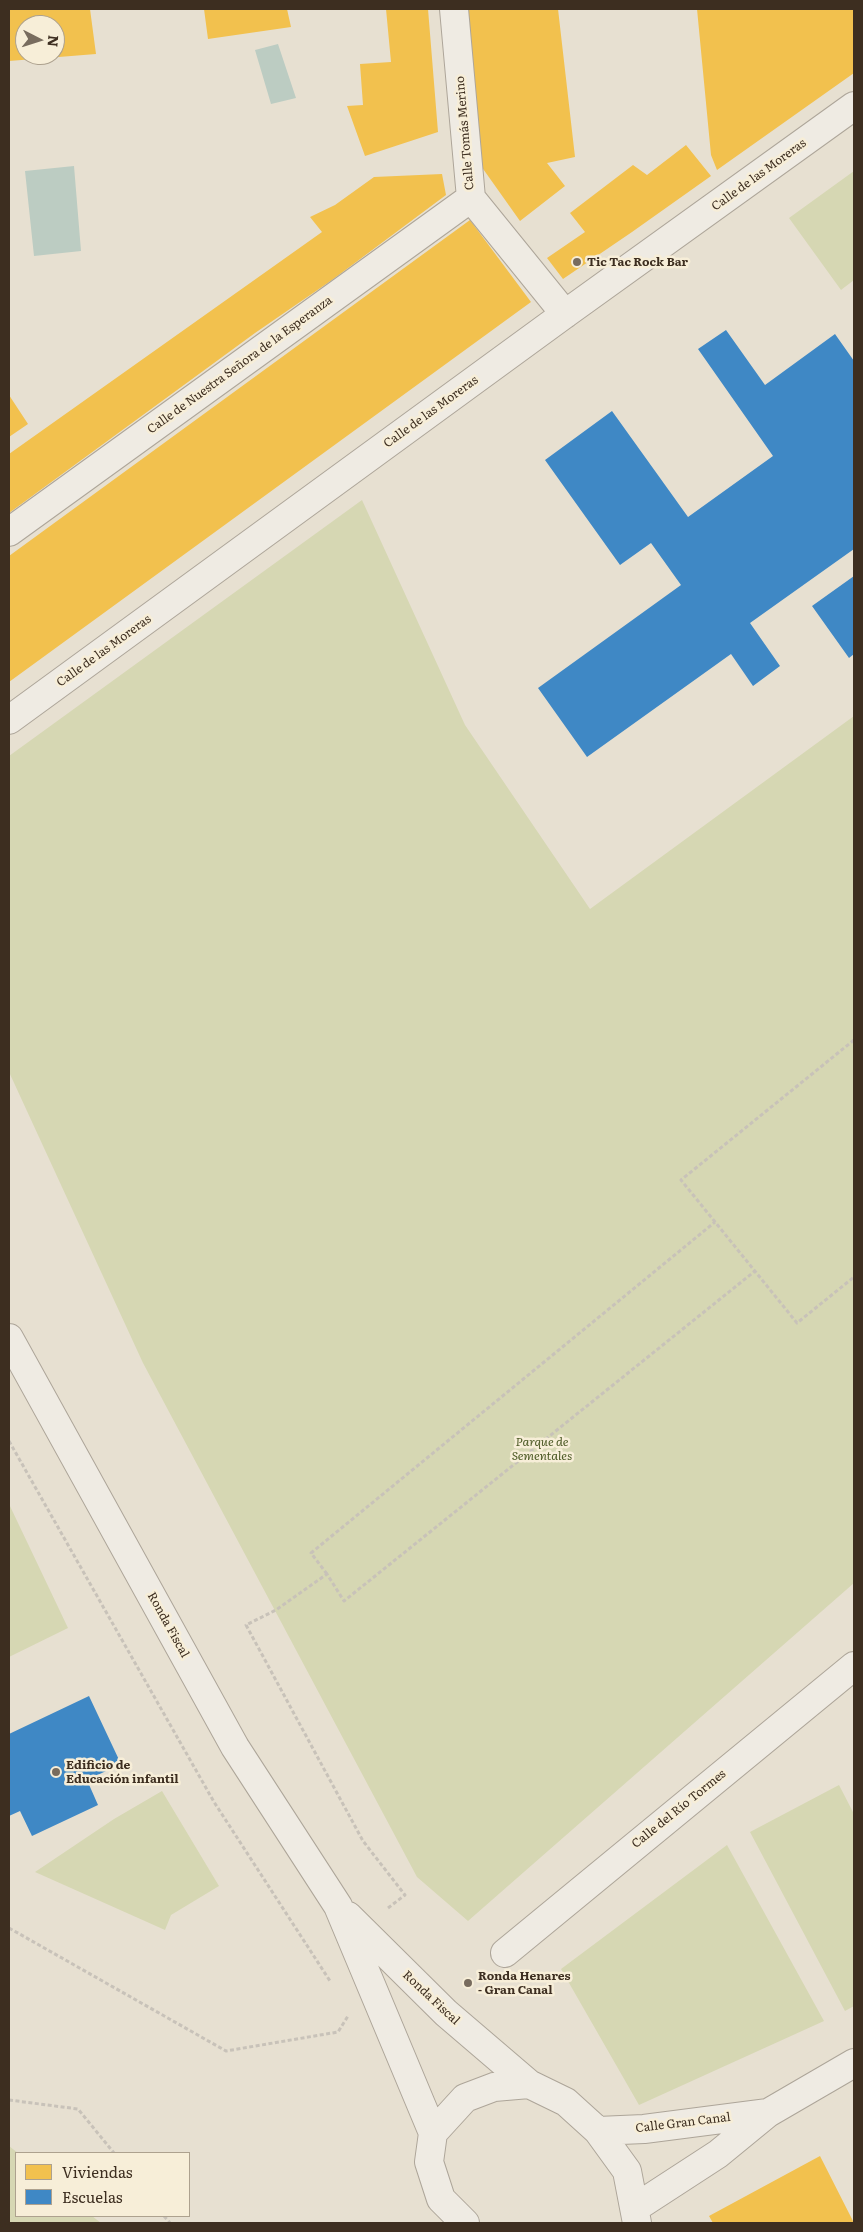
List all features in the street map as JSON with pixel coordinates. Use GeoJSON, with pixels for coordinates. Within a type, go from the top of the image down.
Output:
{"type":"FeatureCollection","features":[{"type":"Feature","properties":{"kind":"street","name":"Calle Tomás Merino"},"geometry":{"type":"LineString","coordinates":[[454,9],[471,198],[565,314]]}},
{"type":"Feature","properties":{"kind":"street","name":"Calle de las Moreras"},"geometry":{"type":"LineString","coordinates":[[9,720],[565,314],[854,106]]}},
{"type":"Feature","properties":{"kind":"street","name":"Calle de Nuestra Señora de la Esperanza"},"geometry":{"type":"LineString","coordinates":[[9,532],[471,198]]}},
{"type":"Feature","properties":{"kind":"street","name":"Ronda Fiscal"},"geometry":{"type":"LineString","coordinates":[[9,1338],[235,1747],[355,1930],[446,2013],[529,2084],[566,2102],[598,2130],[626,2171],[637,2219]]}},
{"type":"Feature","properties":{"kind":"street","name":"Calle del Río Tormes"},"geometry":{"type":"LineString","coordinates":[[505,1953],[854,1666]]}},
{"type":"Feature","properties":{"kind":"street","name":"Ronda Fiscal"},"geometry":{"type":"LineString","coordinates":[[355,1930],[366,1974],[433,2133]]}},
{"type":"Feature","properties":{"kind":"street","name":"Calle Gran Canal"},"geometry":{"type":"LineString","coordinates":[[637,2219],[768,2112],[854,2063]]}},
{"type":"Feature","properties":{"kind":"street"},"geometry":{"type":"LineString","coordinates":[[465,2223],[441,2199],[430,2162],[433,2133],[465,2098],[494,2087],[529,2084]]}},
{"type":"Feature","properties":{"kind":"street","name":"Calle Gran Canal"},"geometry":{"type":"LineString","coordinates":[[598,2130],[644,2129],[768,2112]]}},
{"type":"Feature","properties":{"kind":"path"},"geometry":{"type":"LineString","coordinates":[[854,1040],[681,1180],[797,1323],[854,1277]]}},
{"type":"Feature","properties":{"kind":"path"},"geometry":{"type":"LineString","coordinates":[[715,1222],[311,1553],[344,1601],[755,1271]]}},
{"type":"Feature","properties":{"kind":"path"},"geometry":{"type":"LineString","coordinates":[[9,1441],[214,1802],[331,1982]]}},
{"type":"Feature","properties":{"kind":"path"},"geometry":{"type":"LineString","coordinates":[[316,1958],[405,1895],[363,1841],[246,1625],[276,1610],[327,1574]]}},
{"type":"Feature","properties":{"kind":"path"},"geometry":{"type":"LineString","coordinates":[[9,1928],[226,2051],[338,2032],[350,2013]]}},
{"type":"Feature","properties":{"kind":"path"},"geometry":{"type":"LineString","coordinates":[[9,2100],[78,2109],[113,2152]]}},
{"type":"Feature","properties":{"kind":"green space"},"geometry":{"type":"Polygon","coordinates":[[[854,171],[854,280],[841,290],[789,218],[854,171]]]}},
{"type":"Feature","properties":{"kind":"green space","name":"Parque de Sementales"},"geometry":{"type":"Polygon","coordinates":[[[362,500],[465,725],[590,909],[854,716],[854,1583],[468,1921],[417,1877],[143,1363],[9,1072],[9,756],[362,500]]]}},
{"type":"Feature","properties":{"kind":"green space"},"geometry":{"type":"Polygon","coordinates":[[[9,1504],[68,1628],[9,1657],[9,1504]]]}},
{"type":"Feature","properties":{"kind":"green space"},"geometry":{"type":"Polygon","coordinates":[[[839,1785],[854,1814],[854,2006],[845,2011],[750,1832],[839,1785]]]}},
{"type":"Feature","properties":{"kind":"green space"},"geometry":{"type":"Polygon","coordinates":[[[162,1791],[219,1886],[171,1915],[165,1930],[35,1872],[114,1819],[162,1791]]]}},
{"type":"Feature","properties":{"kind":"green space"},"geometry":{"type":"Polygon","coordinates":[[[727,1845],[824,2021],[639,2105],[561,1969],[727,1845]]]}},
{"type":"Feature","properties":{"kind":"green space"},"geometry":{"type":"Polygon","coordinates":[[[9,2146],[17,2152],[15,2152],[15,2217],[93,2217],[101,2223],[9,2223],[9,2146]]]}},
{"type":"Feature","properties":{"kind":"shaded area"},"geometry":{"type":"Polygon","coordinates":[[[278,44],[296,98],[271,104],[255,50],[278,44]]]}},
{"type":"Feature","properties":{"kind":"shaded area"},"geometry":{"type":"Polygon","coordinates":[[[74,166],[81,251],[34,256],[25,171],[74,166]]]}},
{"type":"Feature","properties":{"kind":"building: Viviendas"},"geometry":{"type":"Polygon","coordinates":[[[9,9],[90,9],[96,54],[65,56],[65,15],[15,15],[15,61],[9,61],[9,9]]]}},
{"type":"Feature","properties":{"kind":"building: Viviendas"},"geometry":{"type":"Polygon","coordinates":[[[204,9],[287,9],[291,27],[208,39],[204,9]]]}},
{"type":"Feature","properties":{"kind":"building: Viviendas"},"geometry":{"type":"Polygon","coordinates":[[[386,9],[428,9],[438,132],[365,156],[347,106],[363,105],[360,64],[391,62],[386,9]]]}},
{"type":"Feature","properties":{"kind":"building: Viviendas"},"geometry":{"type":"Polygon","coordinates":[[[467,9],[558,9],[575,157],[547,163],[565,186],[520,221],[481,166],[467,9]]]}},
{"type":"Feature","properties":{"kind":"building: Viviendas"},"geometry":{"type":"Polygon","coordinates":[[[697,9],[854,9],[854,73],[717,170],[711,155],[697,9]]]}},
{"type":"Feature","properties":{"kind":"building: Viviendas"},"geometry":{"type":"Polygon","coordinates":[[[686,145],[711,176],[563,279],[547,258],[585,232],[570,213],[633,165],[647,175],[686,145]]]}},
{"type":"Feature","properties":{"kind":"building: Viviendas"},"geometry":{"type":"Polygon","coordinates":[[[442,174],[446,195],[332,280],[255,333],[9,513],[9,454],[322,232],[310,217],[335,205],[374,177],[442,174]]]}},
{"type":"Feature","properties":{"kind":"building: Viviendas"},"geometry":{"type":"Polygon","coordinates":[[[470,220],[531,302],[9,682],[9,556],[470,220]]]}},
{"type":"Feature","properties":{"kind":"building: Viviendas"},"geometry":{"type":"Polygon","coordinates":[[[9,395],[28,424],[9,437],[9,395]]]}},
{"type":"Feature","properties":{"kind":"building: Viviendas"},"geometry":{"type":"Polygon","coordinates":[[[820,2156],[854,2223],[713,2223],[709,2216],[820,2156]]]}},
{"type":"Feature","properties":{"kind":"building: Escuelas"},"geometry":{"type":"Polygon","coordinates":[[[726,330],[765,385],[835,334],[854,361],[854,549],[750,623],[780,666],[753,686],[731,654],[587,757],[538,688],[681,585],[651,543],[620,565],[545,460],[612,411],[688,517],[773,456],[698,349],[726,330]]]}},
{"type":"Feature","properties":{"kind":"building: Escuelas"},"geometry":{"type":"Polygon","coordinates":[[[854,576],[854,654],[849,658],[812,606],[854,576]]]}},
{"type":"Feature","properties":{"kind":"building: Escuelas","name":"Edificio de Educación infantil"},"geometry":{"type":"Polygon","coordinates":[[[89,1696],[121,1764],[87,1780],[98,1805],[32,1836],[20,1811],[9,1816],[9,1734],[89,1696]]]}},
{"type":"Feature","properties":{"kind":"place","name":"Tic Tac Rock Bar"},"geometry":{"type":"Point","coordinates":[577,262]}},
{"type":"Feature","properties":{"kind":"place","name":"Edificio de Educación infantil"},"geometry":{"type":"Point","coordinates":[56,1772]}},
{"type":"Feature","properties":{"kind":"place","name":"Ronda Henares - Gran Canal"},"geometry":{"type":"Point","coordinates":[468,1983]}}]}
